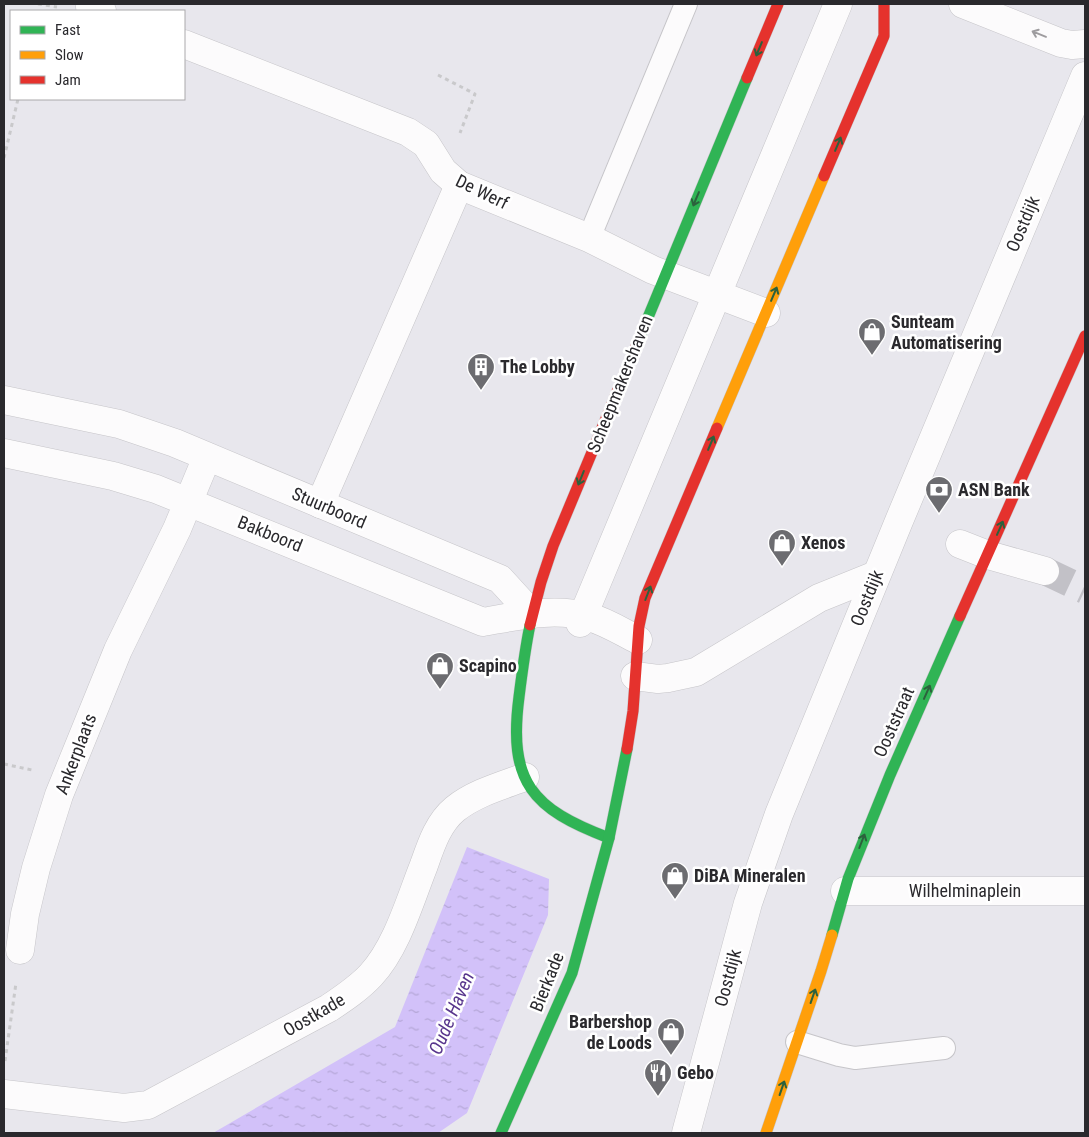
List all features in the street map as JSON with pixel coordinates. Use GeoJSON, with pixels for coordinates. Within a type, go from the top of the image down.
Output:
{"type":"FeatureCollection","features":[{"type":"Feature","properties":{"kind":"street","name":"Scheepmakershaven"},"geometry":{"type":"LineString","coordinates":[[525,777],[519,760],[516,732],[524,655],[531,614],[553,546],[778,4]]}},
{"type":"Feature","properties":{"kind":"street"},"geometry":{"type":"LineString","coordinates":[[582,619],[838,4]]}},
{"type":"Feature","properties":{"kind":"street"},"geometry":{"type":"LineString","coordinates":[[531,614],[550,612],[610,625],[638,640],[640,617],[645,598],[884,36],[884,4]]}},
{"type":"Feature","properties":{"kind":"street"},"geometry":{"type":"LineString","coordinates":[[963,4],[1061,43],[1072,45],[1085,44]]}},
{"type":"Feature","properties":{"kind":"street","name":"De Werf"},"geometry":{"type":"LineString","coordinates":[[185,44],[408,132],[426,144],[444,171],[459,185],[589,238],[665,274],[766,313]]}},
{"type":"Feature","properties":{"kind":"street","name":"Oostdijk"},"geometry":{"type":"LineString","coordinates":[[686,1133],[748,903],[780,814],[876,575],[909,525],[1085,76]]}},
{"type":"Feature","properties":{"kind":"street"},"geometry":{"type":"LineString","coordinates":[[320,504],[459,185]]}},
{"type":"Feature","properties":{"kind":"street","name":"Ooststraat"},"geometry":{"type":"LineString","coordinates":[[766,1133],[821,971],[845,891],[876,807],[1085,336]]}},
{"type":"Feature","properties":{"kind":"street","name":"Stuurboord"},"geometry":{"type":"LineString","coordinates":[[4,400],[118,424],[175,443],[500,579],[531,614]]}},
{"type":"Feature","properties":{"kind":"street","name":"Bakboord"},"geometry":{"type":"LineString","coordinates":[[4,453],[113,476],[156,489],[482,622],[531,614]]}},
{"type":"Feature","properties":{"kind":"street","name":"Ankerplaats"},"geometry":{"type":"LineString","coordinates":[[20,950],[25,914],[32,884],[60,795],[118,650],[177,529],[207,456]]}},
{"type":"Feature","properties":{"kind":"street"},"geometry":{"type":"LineString","coordinates":[[960,544],[988,555],[1045,571]]}},
{"type":"Feature","properties":{"kind":"street"},"geometry":{"type":"LineString","coordinates":[[635,676],[658,679],[696,672],[818,598],[876,575]]}},
{"type":"Feature","properties":{"kind":"street","name":"Bierkade"},"geometry":{"type":"LineString","coordinates":[[501,1133],[572,973],[584,932],[609,838],[628,744],[633,711],[638,640]]}},
{"type":"Feature","properties":{"kind":"street"},"geometry":{"type":"LineString","coordinates":[[525,777],[532,791],[545,805],[559,815],[609,838]]}},
{"type":"Feature","properties":{"kind":"street","name":"Oostkade"},"geometry":{"type":"LineString","coordinates":[[4,1094],[124,1108],[148,1105],[329,1008],[371,975],[388,952],[434,839],[445,819],[455,809],[478,795],[525,777]]}},
{"type":"Feature","properties":{"kind":"street","name":"Wilhelminaplein"},"geometry":{"type":"LineString","coordinates":[[845,891],[1085,891]]}},
{"type":"Feature","properties":{"kind":"lane"},"geometry":{"type":"LineString","coordinates":[[589,238],[686,4]]}},
{"type":"Feature","properties":{"kind":"lane"},"geometry":{"type":"LineString","coordinates":[[797,1042],[839,1055],[856,1058],[944,1048]]}},
{"type":"Feature","properties":{"kind":"path"},"geometry":{"type":"LineString","coordinates":[[50,10],[51,6]]}},
{"type":"Feature","properties":{"kind":"path"},"geometry":{"type":"LineString","coordinates":[[438,75],[476,94],[461,129]]}},
{"type":"Feature","properties":{"kind":"path"},"geometry":{"type":"LineString","coordinates":[[4,158],[18,100]]}},
{"type":"Feature","properties":{"kind":"path"},"geometry":{"type":"LineString","coordinates":[[4,1069],[20,950]]}},
{"type":"Feature","properties":{"kind":"water","name":"Oude Haven"},"geometry":{"type":"Polygon","coordinates":[[[467,847],[549,879],[548,915],[467,1113],[438,1133],[213,1133],[395,1027],[467,847]]]}},
{"type":"Feature","properties":{"kind":"tunnel"},"geometry":{"type":"LineString","coordinates":[[1045,571],[1085,590]]}},
{"type":"Feature","properties":{"kind":"traffic: fast"},"geometry":{"type":"LineString","coordinates":[[637,344],[747,78]]}},
{"type":"Feature","properties":{"kind":"traffic: fast"},"geometry":{"type":"LineString","coordinates":[[832,935],[848,879],[890,775],[960,616]]}},
{"type":"Feature","properties":{"kind":"traffic: fast"},"geometry":{"type":"LineString","coordinates":[[530,625],[521,679],[517,726],[518,751],[522,771],[531,788],[544,803],[561,816],[609,838]]}},
{"type":"Feature","properties":{"kind":"traffic: fast"},"geometry":{"type":"LineString","coordinates":[[501,1133],[572,973],[609,838],[627,749]]}},
{"type":"Feature","properties":{"kind":"traffic: slow"},"geometry":{"type":"LineString","coordinates":[[717,428],[824,176]]}},
{"type":"Feature","properties":{"kind":"traffic: slow"},"geometry":{"type":"LineString","coordinates":[[766,1133],[832,935]]}},
{"type":"Feature","properties":{"kind":"traffic: jam"},"geometry":{"type":"LineString","coordinates":[[747,78],[778,4]]}},
{"type":"Feature","properties":{"kind":"traffic: jam"},"geometry":{"type":"LineString","coordinates":[[824,176],[884,36],[884,4]]}},
{"type":"Feature","properties":{"kind":"traffic: jam"},"geometry":{"type":"LineString","coordinates":[[960,616],[1085,336]]}},
{"type":"Feature","properties":{"kind":"traffic: jam"},"geometry":{"type":"LineString","coordinates":[[530,625],[553,546],[637,344]]}},
{"type":"Feature","properties":{"kind":"traffic: jam"},"geometry":{"type":"LineString","coordinates":[[627,749],[633,711],[639,626],[645,598],[717,428]]}},
{"type":"Feature","properties":{"kind":"place","name":"Sunteam Automatisering"},"geometry":{"type":"Point","coordinates":[872,356]}},
{"type":"Feature","properties":{"kind":"place","name":"The Lobby"},"geometry":{"type":"Point","coordinates":[481,391]}},
{"type":"Feature","properties":{"kind":"place","name":"ASN Bank"},"geometry":{"type":"Point","coordinates":[939,514]}},
{"type":"Feature","properties":{"kind":"place","name":"Xenos"},"geometry":{"type":"Point","coordinates":[782,567]}},
{"type":"Feature","properties":{"kind":"place","name":"Scapino"},"geometry":{"type":"Point","coordinates":[440,690]}},
{"type":"Feature","properties":{"kind":"place","name":"DiBA Mineralen"},"geometry":{"type":"Point","coordinates":[675,900]}},
{"type":"Feature","properties":{"kind":"place","name":"Barbershop de Loods"},"geometry":{"type":"Point","coordinates":[671,1056]}},
{"type":"Feature","properties":{"kind":"place","name":"Gebo"},"geometry":{"type":"Point","coordinates":[658,1097]}}]}
